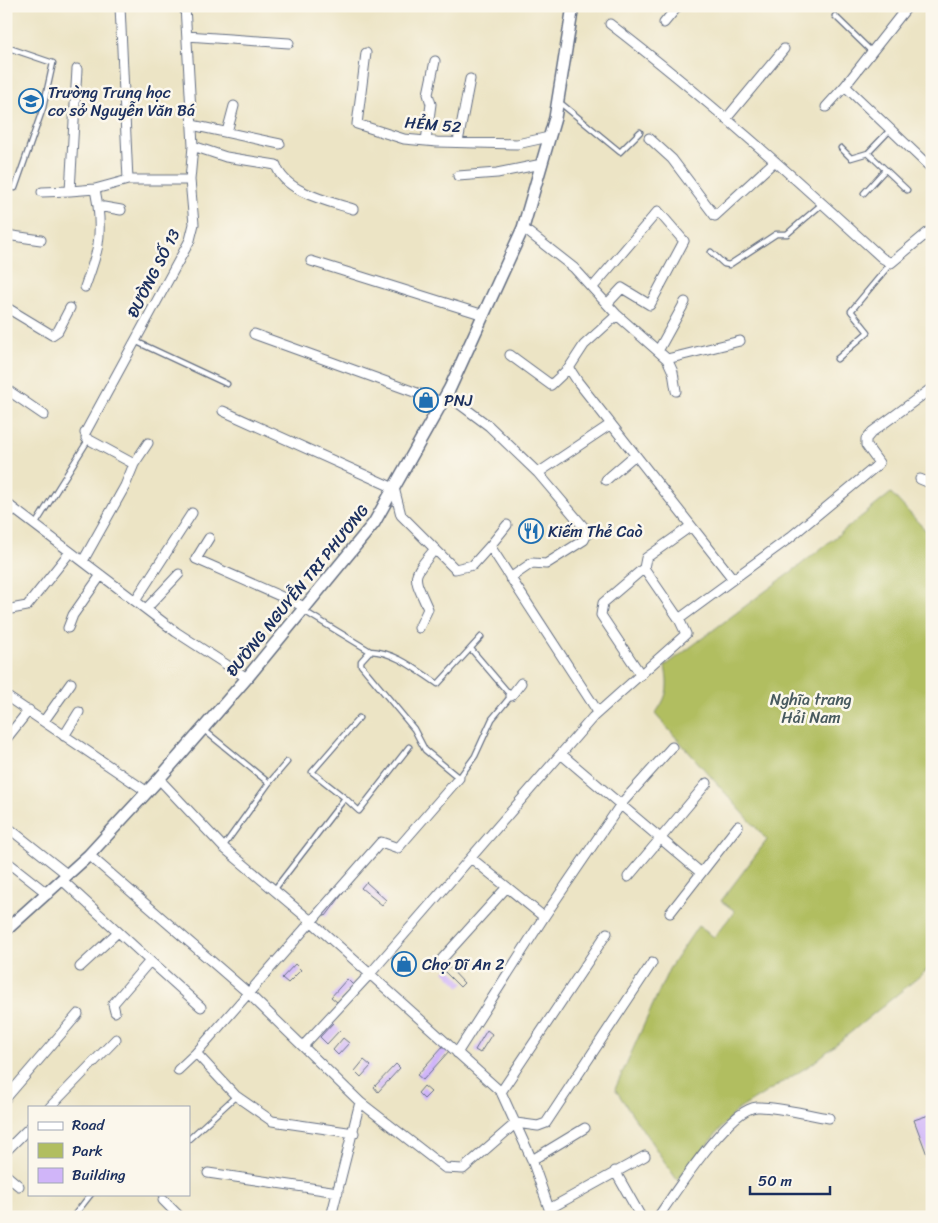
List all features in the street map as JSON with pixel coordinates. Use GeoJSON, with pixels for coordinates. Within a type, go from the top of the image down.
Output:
{"type":"FeatureCollection","features":[{"type":"Feature","properties":{"kind":"main road","name":"ĐƯỜNG NGUYỄN TRI PHƯƠNG"},"geometry":{"type":"LineString","coordinates":[[6,930],[89,855],[159,778],[247,678],[374,523],[444,398],[523,228],[549,137],[573,6]]}},
{"type":"Feature","properties":{"kind":"street"},"geometry":{"type":"LineString","coordinates":[[120,6],[128,180]]}},
{"type":"Feature","properties":{"kind":"street","name":"ĐƯỜNG SỐ 13"},"geometry":{"type":"LineString","coordinates":[[86,436],[190,240],[194,224],[190,180],[193,146],[185,6]]}},
{"type":"Feature","properties":{"kind":"street"},"geometry":{"type":"LineString","coordinates":[[664,23],[678,6]]}},
{"type":"Feature","properties":{"kind":"street"},"geometry":{"type":"LineString","coordinates":[[826,107],[845,86],[908,6]]}},
{"type":"Feature","properties":{"kind":"street"},"geometry":{"type":"LineString","coordinates":[[610,24],[775,161],[882,258],[891,263],[932,229]]}},
{"type":"Feature","properties":{"kind":"street"},"geometry":{"type":"LineString","coordinates":[[187,36],[289,43]]}},
{"type":"Feature","properties":{"kind":"street"},"geometry":{"type":"LineString","coordinates":[[726,119],[784,48]]}},
{"type":"Feature","properties":{"kind":"street","name":"HẺM 52"},"geometry":{"type":"LineString","coordinates":[[366,53],[357,124],[404,139],[426,141],[517,144],[549,137]]}},
{"type":"Feature","properties":{"kind":"street"},"geometry":{"type":"LineString","coordinates":[[426,141],[431,104],[428,94],[435,61]]}},
{"type":"Feature","properties":{"kind":"street"},"geometry":{"type":"LineString","coordinates":[[70,191],[77,69]]}},
{"type":"Feature","properties":{"kind":"street"},"geometry":{"type":"LineString","coordinates":[[458,142],[470,80]]}},
{"type":"Feature","properties":{"kind":"street"},"geometry":{"type":"LineString","coordinates":[[845,86],[932,169]]}},
{"type":"Feature","properties":{"kind":"street"},"geometry":{"type":"LineString","coordinates":[[227,132],[234,106]]}},
{"type":"Feature","properties":{"kind":"street"},"geometry":{"type":"LineString","coordinates":[[192,125],[280,144]]}},
{"type":"Feature","properties":{"kind":"street"},"geometry":{"type":"LineString","coordinates":[[649,138],[672,159],[715,216],[775,161]]}},
{"type":"Feature","properties":{"kind":"street"},"geometry":{"type":"LineString","coordinates":[[193,146],[226,157],[276,165],[278,174],[290,183],[310,194],[352,209]]}},
{"type":"Feature","properties":{"kind":"street"},"geometry":{"type":"LineString","coordinates":[[458,176],[496,173],[542,164]]}},
{"type":"Feature","properties":{"kind":"street"},"geometry":{"type":"LineString","coordinates":[[42,192],[95,189],[128,180],[190,180]]}},
{"type":"Feature","properties":{"kind":"street"},"geometry":{"type":"LineString","coordinates":[[85,287],[97,254],[101,233],[95,189]]}},
{"type":"Feature","properties":{"kind":"street"},"geometry":{"type":"LineString","coordinates":[[98,206],[121,210]]}},
{"type":"Feature","properties":{"kind":"street"},"geometry":{"type":"LineString","coordinates":[[594,287],[658,212],[684,241],[653,307],[622,288],[607,304]]}},
{"type":"Feature","properties":{"kind":"street"},"geometry":{"type":"LineString","coordinates":[[523,228],[594,287],[617,315],[667,359],[673,372],[676,391]]}},
{"type":"Feature","properties":{"kind":"street"},"geometry":{"type":"LineString","coordinates":[[6,235],[41,240]]}},
{"type":"Feature","properties":{"kind":"street"},"geometry":{"type":"LineString","coordinates":[[311,261],[484,315]]}},
{"type":"Feature","properties":{"kind":"street"},"geometry":{"type":"LineString","coordinates":[[658,350],[685,302]]}},
{"type":"Feature","properties":{"kind":"street"},"geometry":{"type":"LineString","coordinates":[[7,310],[52,335],[58,331],[70,308]]}},
{"type":"Feature","properties":{"kind":"street"},"geometry":{"type":"LineString","coordinates":[[510,355],[551,385],[570,368],[584,344],[617,315]]}},
{"type":"Feature","properties":{"kind":"street"},"geometry":{"type":"LineString","coordinates":[[254,334],[444,398],[489,426],[538,474],[586,528],[587,537],[546,564],[532,564],[510,578]]}},
{"type":"Feature","properties":{"kind":"street"},"geometry":{"type":"LineString","coordinates":[[667,359],[740,340]]}},
{"type":"Feature","properties":{"kind":"street"},"geometry":{"type":"LineString","coordinates":[[570,368],[611,424],[733,579]]}},
{"type":"Feature","properties":{"kind":"street"},"geometry":{"type":"LineString","coordinates":[[679,620],[788,539],[874,468],[879,463],[866,445],[866,439],[872,432],[932,388]]}},
{"type":"Feature","properties":{"kind":"street"},"geometry":{"type":"LineString","coordinates":[[6,389],[44,415]]}},
{"type":"Feature","properties":{"kind":"street"},"geometry":{"type":"LineString","coordinates":[[223,411],[394,488],[401,515],[455,569],[473,565],[507,525]]}},
{"type":"Feature","properties":{"kind":"street"},"geometry":{"type":"LineString","coordinates":[[538,474],[611,424]]}},
{"type":"Feature","properties":{"kind":"street"},"geometry":{"type":"LineString","coordinates":[[86,436],[134,464]]}},
{"type":"Feature","properties":{"kind":"street"},"geometry":{"type":"LineString","coordinates":[[83,561],[121,495],[134,464],[148,443]]}},
{"type":"Feature","properties":{"kind":"street"},"geometry":{"type":"LineString","coordinates":[[606,480],[635,455]]}},
{"type":"Feature","properties":{"kind":"street"},"geometry":{"type":"LineString","coordinates":[[920,479],[932,484]]}},
{"type":"Feature","properties":{"kind":"street"},"geometry":{"type":"LineString","coordinates":[[6,503],[176,632],[247,678]]}},
{"type":"Feature","properties":{"kind":"street"},"geometry":{"type":"LineString","coordinates":[[135,601],[192,513]]}},
{"type":"Feature","properties":{"kind":"street"},"geometry":{"type":"LineString","coordinates":[[641,674],[601,615],[603,603],[644,568],[646,558],[691,526]]}},
{"type":"Feature","properties":{"kind":"street"},"geometry":{"type":"LineString","coordinates":[[209,538],[196,559],[304,609]]}},
{"type":"Feature","properties":{"kind":"street"},"geometry":{"type":"LineString","coordinates":[[490,546],[598,712]]}},
{"type":"Feature","properties":{"kind":"street"},"geometry":{"type":"LineString","coordinates":[[419,628],[428,610],[415,578],[416,571],[435,549]]}},
{"type":"Feature","properties":{"kind":"street"},"geometry":{"type":"LineString","coordinates":[[11,608],[28,606],[70,552]]}},
{"type":"Feature","properties":{"kind":"street"},"geometry":{"type":"LineString","coordinates":[[303,1046],[370,974],[598,712],[686,634],[679,620],[644,568]]}},
{"type":"Feature","properties":{"kind":"street"},"geometry":{"type":"LineString","coordinates":[[146,609],[179,574]]}},
{"type":"Feature","properties":{"kind":"street"},"geometry":{"type":"LineString","coordinates":[[68,628],[73,615],[101,576]]}},
{"type":"Feature","properties":{"kind":"street"},"geometry":{"type":"LineString","coordinates":[[44,721],[72,683]]}},
{"type":"Feature","properties":{"kind":"street"},"geometry":{"type":"LineString","coordinates":[[511,696],[521,683]]}},
{"type":"Feature","properties":{"kind":"street"},"geometry":{"type":"LineString","coordinates":[[6,696],[146,791]]}},
{"type":"Feature","properties":{"kind":"street"},"geometry":{"type":"LineString","coordinates":[[6,739],[29,710]]}},
{"type":"Feature","properties":{"kind":"street"},"geometry":{"type":"LineString","coordinates":[[64,736],[79,712]]}},
{"type":"Feature","properties":{"kind":"street"},"geometry":{"type":"LineString","coordinates":[[457,1052],[620,804],[672,747]]}},
{"type":"Feature","properties":{"kind":"street"},"geometry":{"type":"LineString","coordinates":[[561,754],[700,872]]}},
{"type":"Feature","properties":{"kind":"street"},"geometry":{"type":"LineString","coordinates":[[159,778],[223,847],[312,922],[501,1092],[532,1160],[549,1214],[615,1171],[645,1156]]}},
{"type":"Feature","properties":{"kind":"street"},"geometry":{"type":"LineString","coordinates":[[178,1070],[196,1053],[247,992],[312,922],[381,842],[398,848],[459,778]]}},
{"type":"Feature","properties":{"kind":"street"},"geometry":{"type":"LineString","coordinates":[[628,877],[707,783]]}},
{"type":"Feature","properties":{"kind":"street"},"geometry":{"type":"LineString","coordinates":[[6,826],[65,877],[118,932],[201,1006]]}},
{"type":"Feature","properties":{"kind":"street"},"geometry":{"type":"LineString","coordinates":[[670,913],[700,872],[738,826]]}},
{"type":"Feature","properties":{"kind":"street"},"geometry":{"type":"LineString","coordinates":[[89,855],[247,992],[360,1102],[445,1168],[451,1170],[466,1167],[516,1123]]}},
{"type":"Feature","properties":{"kind":"street"},"geometry":{"type":"LineString","coordinates":[[471,858],[544,917]]}},
{"type":"Feature","properties":{"kind":"street"},"geometry":{"type":"LineString","coordinates":[[6,861],[48,894]]}},
{"type":"Feature","properties":{"kind":"street"},"geometry":{"type":"LineString","coordinates":[[442,959],[507,887]]}},
{"type":"Feature","properties":{"kind":"street"},"geometry":{"type":"LineString","coordinates":[[80,967],[118,932]]}},
{"type":"Feature","properties":{"kind":"street"},"geometry":{"type":"LineString","coordinates":[[501,1092],[607,933]]}},
{"type":"Feature","properties":{"kind":"street"},"geometry":{"type":"LineString","coordinates":[[115,1012],[113,1004],[150,961]]}},
{"type":"Feature","properties":{"kind":"street"},"geometry":{"type":"LineString","coordinates":[[516,1123],[531,1126],[546,1122],[652,963]]}},
{"type":"Feature","properties":{"kind":"street"},"geometry":{"type":"LineString","coordinates":[[6,1098],[78,1014]]}},
{"type":"Feature","properties":{"kind":"street"},"geometry":{"type":"LineString","coordinates":[[51,1106],[116,1040]]}},
{"type":"Feature","properties":{"kind":"street"},"geometry":{"type":"LineString","coordinates":[[196,1053],[236,1096],[272,1121],[354,1133]]}},
{"type":"Feature","properties":{"kind":"street"},"geometry":{"type":"LineString","coordinates":[[331,1217],[354,1133],[360,1102]]}},
{"type":"Feature","properties":{"kind":"street"},"geometry":{"type":"LineString","coordinates":[[658,1217],[723,1130],[740,1113],[757,1107],[829,1118]]}},
{"type":"Feature","properties":{"kind":"street"},"geometry":{"type":"LineString","coordinates":[[532,1160],[585,1128]]}},
{"type":"Feature","properties":{"kind":"street"},"geometry":{"type":"LineString","coordinates":[[6,1151],[28,1129]]}},
{"type":"Feature","properties":{"kind":"street"},"geometry":{"type":"LineString","coordinates":[[615,1171],[641,1217]]}},
{"type":"Feature","properties":{"kind":"street"},"geometry":{"type":"LineString","coordinates":[[208,1173],[338,1192]]}},
{"type":"Feature","properties":{"kind":"street"},"geometry":{"type":"LineString","coordinates":[[6,1175],[19,1186]]}},
{"type":"Feature","properties":{"kind":"street"},"geometry":{"type":"LineString","coordinates":[[163,1200],[180,1217]]}},
{"type":"Feature","properties":{"kind":"lane"},"geometry":{"type":"LineString","coordinates":[[835,16],[872,52]]}},
{"type":"Feature","properties":{"kind":"lane"},"geometry":{"type":"LineString","coordinates":[[6,47],[52,63],[43,108],[15,188],[6,186]]}},
{"type":"Feature","properties":{"kind":"lane"},"geometry":{"type":"LineString","coordinates":[[557,100],[620,152],[640,132]]}},
{"type":"Feature","properties":{"kind":"lane"},"geometry":{"type":"LineString","coordinates":[[841,148],[851,158],[868,153],[891,129]]}},
{"type":"Feature","properties":{"kind":"lane"},"geometry":{"type":"LineString","coordinates":[[868,153],[907,190]]}},
{"type":"Feature","properties":{"kind":"lane"},"geometry":{"type":"LineString","coordinates":[[864,193],[885,170]]}},
{"type":"Feature","properties":{"kind":"lane"},"geometry":{"type":"LineString","coordinates":[[711,252],[724,264],[729,265],[776,234],[787,234],[822,204]]}},
{"type":"Feature","properties":{"kind":"lane"},"geometry":{"type":"LineString","coordinates":[[837,358],[868,332],[850,311],[891,263]]}},
{"type":"Feature","properties":{"kind":"lane"},"geometry":{"type":"LineString","coordinates":[[135,341],[227,384]]}},
{"type":"Feature","properties":{"kind":"lane","name":"ĐƯỜNG SỐ 13"},"geometry":{"type":"LineString","coordinates":[[35,525],[87,442],[86,436]]}},
{"type":"Feature","properties":{"kind":"lane"},"geometry":{"type":"LineString","coordinates":[[304,609],[370,651],[380,652],[402,660],[438,684],[481,637]]}},
{"type":"Feature","properties":{"kind":"lane"},"geometry":{"type":"LineString","coordinates":[[370,651],[361,661],[361,665],[414,729],[425,750],[459,778],[475,756],[492,719],[511,696],[471,649]]}},
{"type":"Feature","properties":{"kind":"lane"},"geometry":{"type":"LineString","coordinates":[[359,718],[312,772],[359,810],[409,747]]}},
{"type":"Feature","properties":{"kind":"lane"},"geometry":{"type":"LineString","coordinates":[[203,729],[269,783]]}},
{"type":"Feature","properties":{"kind":"lane"},"geometry":{"type":"LineString","coordinates":[[223,847],[269,783],[287,762]]}},
{"type":"Feature","properties":{"kind":"lane"},"geometry":{"type":"LineString","coordinates":[[274,890],[345,798]]}},
{"type":"Feature","properties":{"kind":"lane"},"geometry":{"type":"LineString","coordinates":[[190,1138],[236,1096]]}},
{"type":"Feature","properties":{"kind":"lane"},"geometry":{"type":"LineString","coordinates":[[73,1217],[89,1196]]}},
{"type":"Feature","properties":{"kind":"green space","name":"Nghĩa trang Hải Nam"},"geometry":{"type":"Polygon","coordinates":[[[891,493],[932,537],[932,966],[812,1064],[736,1111],[677,1180],[615,1089],[669,969],[698,926],[714,937],[735,911],[721,901],[767,840],[655,714],[665,697],[667,680],[665,666],[799,566],[891,493]]]}},
{"type":"Feature","properties":{"kind":"building"},"geometry":{"type":"Polygon","coordinates":[[[366,882],[386,900],[382,905],[361,888],[366,882]]]}},
{"type":"Feature","properties":{"kind":"building"},"geometry":{"type":"Polygon","coordinates":[[[342,884],[347,888],[326,916],[320,912],[342,884]]]}},
{"type":"Feature","properties":{"kind":"building"},"geometry":{"type":"Polygon","coordinates":[[[295,964],[301,970],[288,983],[282,978],[295,964]]]}},
{"type":"Feature","properties":{"kind":"building"},"geometry":{"type":"Polygon","coordinates":[[[449,967],[464,983],[460,987],[444,971],[449,967]]]}},
{"type":"Feature","properties":{"kind":"building"},"geometry":{"type":"Polygon","coordinates":[[[347,979],[353,985],[337,1002],[331,997],[347,979]]]}},
{"type":"Feature","properties":{"kind":"building"},"geometry":{"type":"Polygon","coordinates":[[[333,1023],[340,1030],[327,1044],[320,1037],[333,1023]]]}},
{"type":"Feature","properties":{"kind":"building"},"geometry":{"type":"Polygon","coordinates":[[[487,1030],[492,1034],[480,1053],[475,1050],[487,1030]]]}},
{"type":"Feature","properties":{"kind":"building"},"geometry":{"type":"Polygon","coordinates":[[[343,1038],[349,1043],[338,1055],[333,1050],[343,1038]]]}},
{"type":"Feature","properties":{"kind":"building"},"geometry":{"type":"Polygon","coordinates":[[[444,1045],[450,1050],[423,1080],[417,1075],[444,1045]]]}},
{"type":"Feature","properties":{"kind":"building"},"geometry":{"type":"Polygon","coordinates":[[[364,1060],[371,1066],[361,1077],[355,1071],[364,1060]]]}},
{"type":"Feature","properties":{"kind":"building"},"geometry":{"type":"Polygon","coordinates":[[[396,1064],[400,1068],[378,1092],[374,1087],[396,1064]]]}},
{"type":"Feature","properties":{"kind":"building"},"geometry":{"type":"Polygon","coordinates":[[[424,1086],[431,1092],[424,1099],[418,1093],[424,1086]]]}},
{"type":"Feature","properties":{"kind":"building"},"geometry":{"type":"Polygon","coordinates":[[[932,1114],[932,1168],[914,1120],[932,1114]]]}},
{"type":"Feature","properties":{"kind":"place","name":"Trường Trung học cơ sở Nguyễn Văn Bá"},"geometry":{"type":"Point","coordinates":[31,101]}},
{"type":"Feature","properties":{"kind":"place","name":"PNJ"},"geometry":{"type":"Point","coordinates":[426,400]}},
{"type":"Feature","properties":{"kind":"place","name":"Kiếm Thẻ Caò"},"geometry":{"type":"Point","coordinates":[531,531]}},
{"type":"Feature","properties":{"kind":"place","name":"Chợ Dĩ An 2"},"geometry":{"type":"Point","coordinates":[404,964]}}]}
